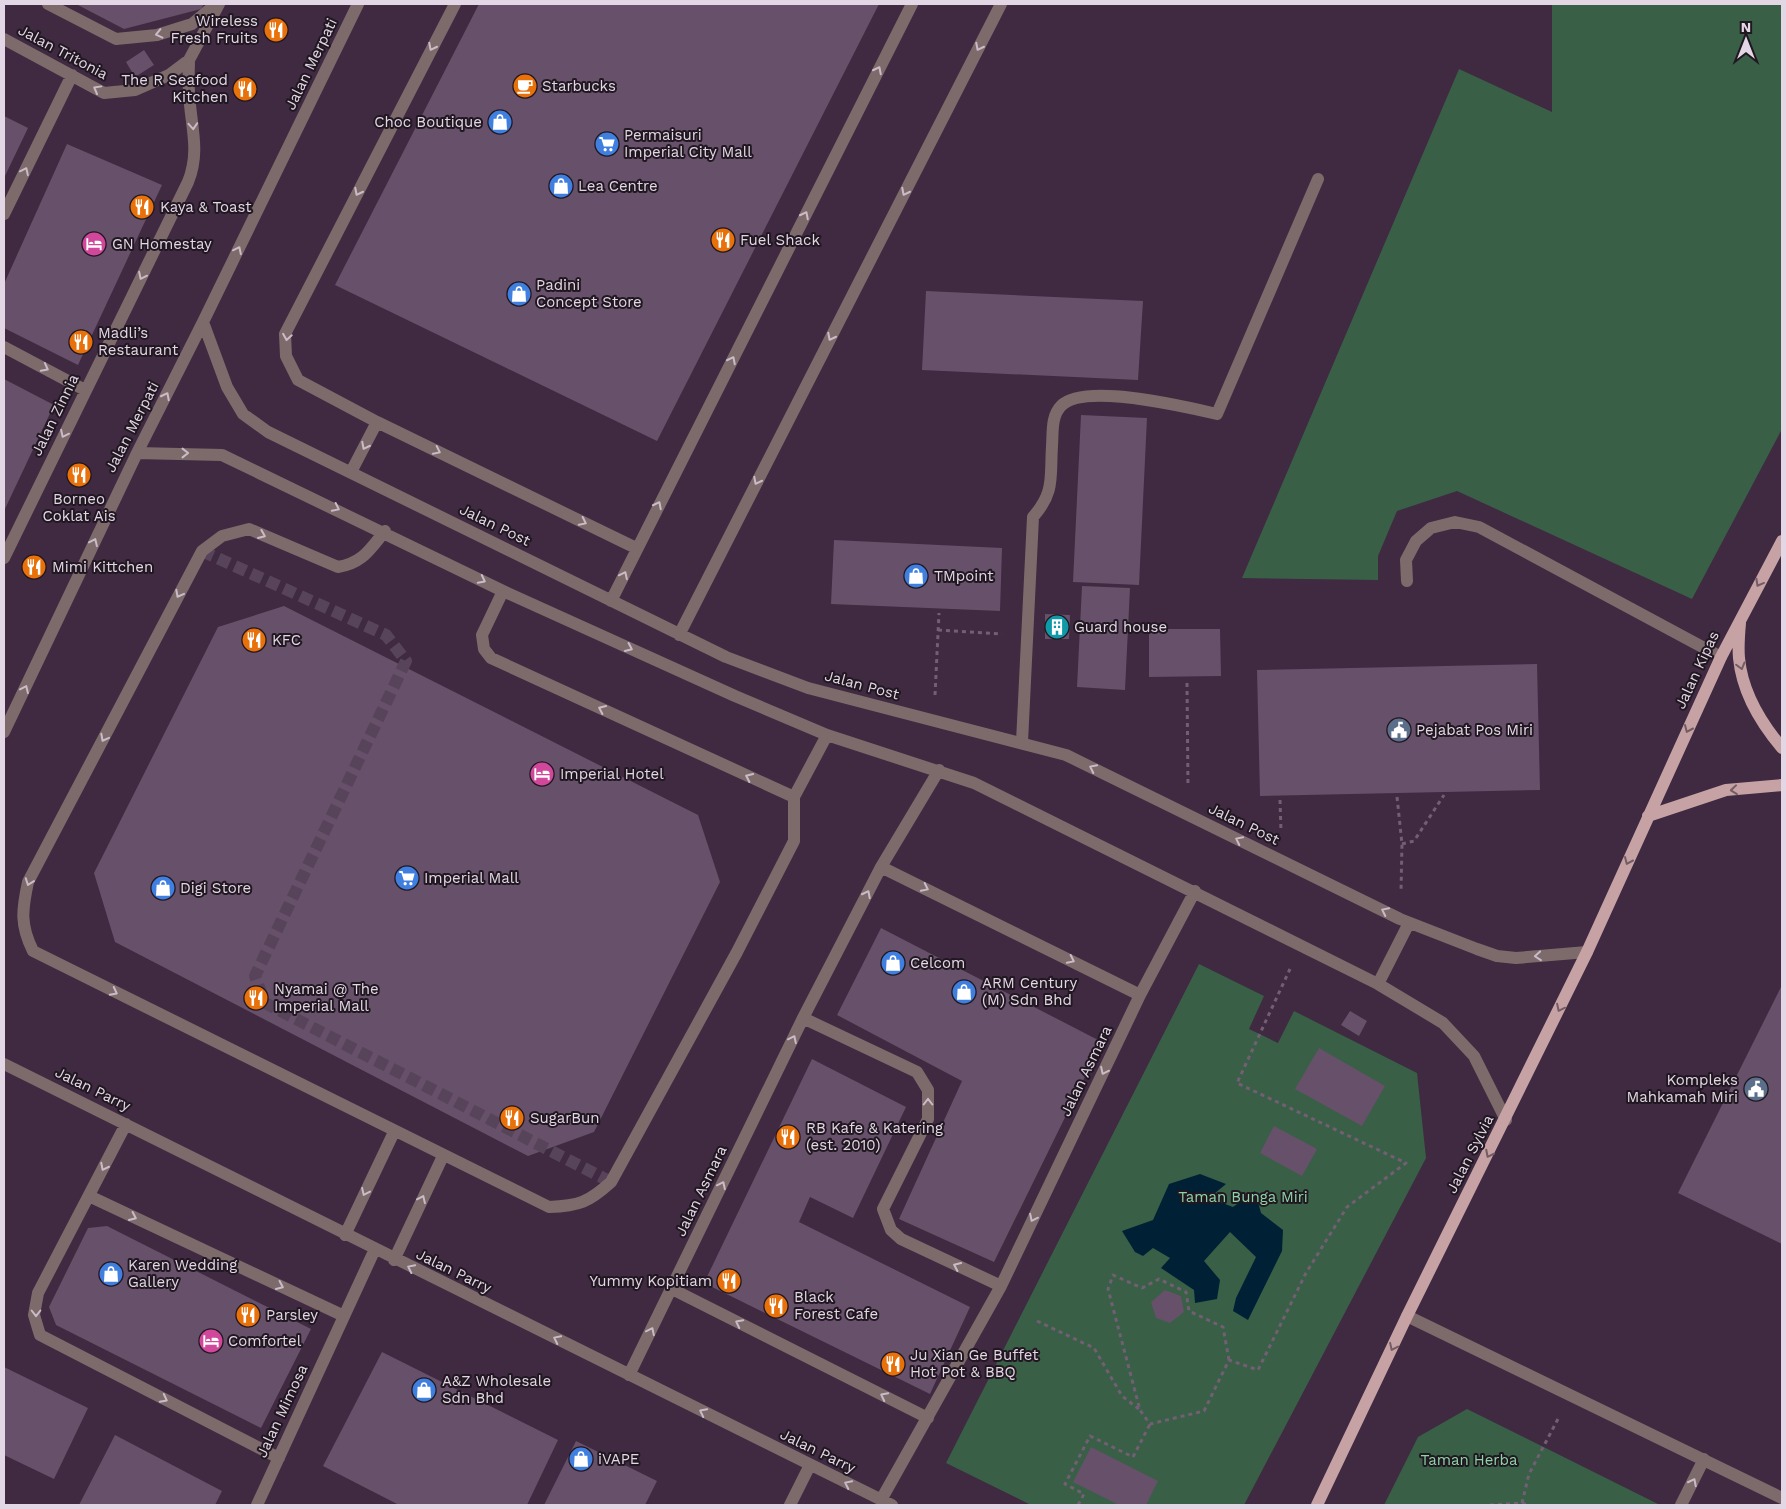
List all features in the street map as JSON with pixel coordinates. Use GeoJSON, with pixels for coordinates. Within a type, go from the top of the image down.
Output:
{"type":"FeatureCollection","features":[{"type":"Feature","properties":{"kind":"main road","name":"Jalan Kipas"},"geometry":{"type":"LineString","coordinates":[[1648,816],[1720,657],[1782,541]]}},
{"type":"Feature","properties":{"kind":"main road"},"geometry":{"type":"LineString","coordinates":[[1740,618],[1739,659],[1752,702],[1771,734],[1782,748]]}},
{"type":"Feature","properties":{"kind":"main road"},"geometry":{"type":"LineString","coordinates":[[1648,816],[1726,790],[1782,785]]}},
{"type":"Feature","properties":{"kind":"main road","name":"Jalan Sylvia"},"geometry":{"type":"LineString","coordinates":[[1317,1505],[1407,1316],[1506,1120],[1587,952],[1648,816]]}},
{"type":"Feature","properties":{"kind":"street"},"geometry":{"type":"LineString","coordinates":[[48,4],[116,39],[158,35],[192,24],[217,4]]}},
{"type":"Feature","properties":{"kind":"street"},"geometry":{"type":"LineString","coordinates":[[189,60],[217,4]]}},
{"type":"Feature","properties":{"kind":"street","name":"Jalan Merpati"},"geometry":{"type":"LineString","coordinates":[[4,732],[10,711],[358,4]]}},
{"type":"Feature","properties":{"kind":"street"},"geometry":{"type":"LineString","coordinates":[[455,4],[285,334],[286,356],[298,380],[377,422],[636,548]]}},
{"type":"Feature","properties":{"kind":"street"},"geometry":{"type":"LineString","coordinates":[[611,601],[636,548],[912,4]]}},
{"type":"Feature","properties":{"kind":"street"},"geometry":{"type":"LineString","coordinates":[[679,634],[1001,4]]}},
{"type":"Feature","properties":{"kind":"street","name":"Jalan Tritonia"},"geometry":{"type":"LineString","coordinates":[[4,39],[104,93],[135,90],[169,75],[189,60]]}},
{"type":"Feature","properties":{"kind":"street","name":"Jalan Zinnia"},"geometry":{"type":"LineString","coordinates":[[4,558],[194,166],[194,124],[188,92],[189,60]]}},
{"type":"Feature","properties":{"kind":"street"},"geometry":{"type":"LineString","coordinates":[[4,214],[72,75]]}},
{"type":"Feature","properties":{"kind":"street"},"geometry":{"type":"LineString","coordinates":[[1022,742],[1033,518],[1044,505],[1050,493],[1053,421],[1060,406],[1076,396],[1149,399],[1217,414],[1318,179]]}},
{"type":"Feature","properties":{"kind":"street","name":"Jalan Post"},"geometry":{"type":"LineString","coordinates":[[203,322],[227,387],[243,414],[268,432],[726,656],[808,688],[1066,754],[1405,921],[1498,956],[1516,958],[1587,952]]}},
{"type":"Feature","properties":{"kind":"street"},"geometry":{"type":"LineString","coordinates":[[4,347],[85,390]]}},
{"type":"Feature","properties":{"kind":"street"},"geometry":{"type":"LineString","coordinates":[[351,472],[377,422]]}},
{"type":"Feature","properties":{"kind":"street"},"geometry":{"type":"LineString","coordinates":[[137,453],[222,454],[385,531],[503,591],[735,696],[827,735],[974,783],[1378,984],[1443,1022],[1474,1056],[1506,1120]]}},
{"type":"Feature","properties":{"kind":"street"},"geometry":{"type":"LineString","coordinates":[[1407,581],[1406,560],[1416,541],[1431,528],[1454,522],[1479,527],[1720,657]]}},
{"type":"Feature","properties":{"kind":"street"},"geometry":{"type":"LineString","coordinates":[[385,531],[359,561],[353,565],[338,567],[249,529],[222,536],[202,551],[28,882],[23,904],[24,932],[33,951],[442,1156],[549,1207],[571,1207],[593,1198],[611,1182],[736,952],[794,841],[794,797],[827,735]]}},
{"type":"Feature","properties":{"kind":"street"},"geometry":{"type":"LineString","coordinates":[[503,591],[482,634],[484,649],[491,658],[794,797]]}},
{"type":"Feature","properties":{"kind":"street","name":"Jalan Asmara"},"geometry":{"type":"LineString","coordinates":[[629,1375],[803,1018],[882,867],[939,770]]}},
{"type":"Feature","properties":{"kind":"street"},"geometry":{"type":"LineString","coordinates":[[882,867],[1140,995]]}},
{"type":"Feature","properties":{"kind":"street","name":"Jalan Asmara"},"geometry":{"type":"LineString","coordinates":[[887,1503],[928,1418],[1001,1286],[1140,995],[1194,891]]}},
{"type":"Feature","properties":{"kind":"street"},"geometry":{"type":"LineString","coordinates":[[1378,984],[1405,921]]}},
{"type":"Feature","properties":{"kind":"street"},"geometry":{"type":"LineString","coordinates":[[803,1018],[917,1072],[928,1090],[928,1119],[883,1209],[891,1230],[901,1239],[1001,1286]]}},
{"type":"Feature","properties":{"kind":"street","name":"Jalan Parry"},"geometry":{"type":"LineString","coordinates":[[4,1064],[394,1260],[887,1503]]}},
{"type":"Feature","properties":{"kind":"street"},"geometry":{"type":"LineString","coordinates":[[126,1124],[38,1293],[34,1315],[40,1335],[278,1458]]}},
{"type":"Feature","properties":{"kind":"street"},"geometry":{"type":"LineString","coordinates":[[345,1235],[394,1132]]}},
{"type":"Feature","properties":{"kind":"street"},"geometry":{"type":"LineString","coordinates":[[394,1260],[442,1156]]}},
{"type":"Feature","properties":{"kind":"street"},"geometry":{"type":"LineString","coordinates":[[89,1196],[344,1316]]}},
{"type":"Feature","properties":{"kind":"street","name":"Jalan Mimosa"},"geometry":{"type":"LineString","coordinates":[[257,1505],[374,1250]]}},
{"type":"Feature","properties":{"kind":"street"},"geometry":{"type":"LineString","coordinates":[[672,1289],[928,1418]]}},
{"type":"Feature","properties":{"kind":"street"},"geometry":{"type":"LineString","coordinates":[[1407,1316],[1782,1498]]}},
{"type":"Feature","properties":{"kind":"street"},"geometry":{"type":"LineString","coordinates":[[1681,1505],[1704,1459]]}},
{"type":"Feature","properties":{"kind":"street"},"geometry":{"type":"LineString","coordinates":[[790,1505],[810,1465]]}},
{"type":"Feature","properties":{"kind":"path"},"geometry":{"type":"LineString","coordinates":[[933,721],[939,613]]}},
{"type":"Feature","properties":{"kind":"path"},"geometry":{"type":"LineString","coordinates":[[938,630],[1027,636]]}},
{"type":"Feature","properties":{"kind":"path"},"geometry":{"type":"LineString","coordinates":[[1187,683],[1188,815]]}},
{"type":"Feature","properties":{"kind":"path"},"geometry":{"type":"LineString","coordinates":[[1402,844],[1414,841],[1444,795]]}},
{"type":"Feature","properties":{"kind":"path"},"geometry":{"type":"LineString","coordinates":[[1397,797],[1402,844],[1405,921]]}},
{"type":"Feature","properties":{"kind":"path"},"geometry":{"type":"LineString","coordinates":[[1228,1360],[1258,1370],[1306,1273],[1347,1207],[1406,1163],[1237,1082],[1301,945]]}},
{"type":"Feature","properties":{"kind":"path"},"geometry":{"type":"LineString","coordinates":[[1078,1505],[1084,1494],[1065,1484],[1090,1436],[1133,1457],[1150,1424],[1204,1411],[1228,1360],[1223,1327],[1189,1311],[1186,1292],[1159,1279],[1142,1288],[1113,1275],[1108,1289],[1140,1410]]}},
{"type":"Feature","properties":{"kind":"path"},"geometry":{"type":"LineString","coordinates":[[1037,1321],[1094,1348],[1122,1396],[1140,1410],[1150,1424]]}},
{"type":"Feature","properties":{"kind":"path"},"geometry":{"type":"LineString","coordinates":[[1522,1503],[1529,1474],[1571,1394]]}},
{"type":"Feature","properties":{"kind":"path"},"geometry":{"type":"LineString","coordinates":[[1490,1505],[1522,1503],[1528,1505]]}},
{"type":"Feature","properties":{"kind":"green space"},"geometry":{"type":"Polygon","coordinates":[[[1552,4],[1782,4],[1782,429],[1692,599],[1457,491],[1397,511],[1378,556],[1378,580],[1242,578],[1459,69],[1552,112],[1552,4]]]}},
{"type":"Feature","properties":{"kind":"green space","name":"Taman Bunga Miri"},"geometry":{"type":"Polygon","coordinates":[[[1199,964],[1264,996],[1249,1029],[1278,1043],[1294,1011],[1417,1073],[1426,1158],[1244,1505],[1031,1505],[946,1463],[1199,964]]]}},
{"type":"Feature","properties":{"kind":"green space","name":"Taman Herba"},"geometry":{"type":"Polygon","coordinates":[[[1467,1409],[1658,1505],[1384,1505],[1418,1437],[1467,1409]]]}},
{"type":"Feature","properties":{"kind":"water"},"geometry":{"type":"Polygon","coordinates":[[[1200,1174],[1226,1184],[1209,1198],[1233,1207],[1255,1191],[1261,1213],[1283,1230],[1282,1251],[1248,1320],[1233,1311],[1236,1298],[1256,1257],[1230,1232],[1204,1261],[1220,1280],[1217,1299],[1195,1303],[1194,1290],[1161,1268],[1170,1258],[1153,1248],[1143,1256],[1135,1252],[1122,1231],[1153,1220],[1169,1184],[1200,1174]]]}},
{"type":"Feature","properties":{"kind":"building"},"geometry":{"type":"Polygon","coordinates":[[[76,4],[204,4],[201,9],[124,29],[76,4]]]}},
{"type":"Feature","properties":{"kind":"building","name":"Permaisuri Imperial City Mall"},"geometry":{"type":"Polygon","coordinates":[[[479,4],[879,4],[657,441],[335,285],[479,4]]]}},
{"type":"Feature","properties":{"kind":"building"},"geometry":{"type":"Polygon","coordinates":[[[144,50],[154,65],[135,77],[126,62],[144,50]]]}},
{"type":"Feature","properties":{"kind":"building"},"geometry":{"type":"Polygon","coordinates":[[[4,116],[28,128],[4,178],[4,116]]]}},
{"type":"Feature","properties":{"kind":"building"},"geometry":{"type":"Polygon","coordinates":[[[67,144],[162,185],[78,365],[4,328],[4,284],[67,144]]]}},
{"type":"Feature","properties":{"kind":"building"},"geometry":{"type":"Polygon","coordinates":[[[926,291],[1143,301],[1138,380],[922,370],[926,291]]]}},
{"type":"Feature","properties":{"kind":"building"},"geometry":{"type":"Polygon","coordinates":[[[4,379],[54,405],[4,511],[4,379]]]}},
{"type":"Feature","properties":{"kind":"building"},"geometry":{"type":"Polygon","coordinates":[[[1081,415],[1147,418],[1139,585],[1073,582],[1081,415]]]}},
{"type":"Feature","properties":{"kind":"building","name":"TMpoint"},"geometry":{"type":"Polygon","coordinates":[[[834,540],[1002,548],[1000,611],[831,604],[834,540]]]}},
{"type":"Feature","properties":{"kind":"building"},"geometry":{"type":"Polygon","coordinates":[[[1082,586],[1130,588],[1125,690],[1077,687],[1082,586]]]}},
{"type":"Feature","properties":{"kind":"building","name":"Imperial Mall"},"geometry":{"type":"Polygon","coordinates":[[[284,606],[698,815],[720,882],[594,1132],[528,1156],[115,942],[94,873],[218,627],[284,606]]]}},
{"type":"Feature","properties":{"kind":"building","name":"Guard house"},"geometry":{"type":"Polygon","coordinates":[[[1045,614],[1070,615],[1069,639],[1045,639],[1045,614]]]}},
{"type":"Feature","properties":{"kind":"building"},"geometry":{"type":"Polygon","coordinates":[[[1149,629],[1220,629],[1221,676],[1149,677],[1149,629]]]}},
{"type":"Feature","properties":{"kind":"building","name":"Pejabat Pos Miri"},"geometry":{"type":"Polygon","coordinates":[[[1537,664],[1540,790],[1260,796],[1257,670],[1537,664]]]}},
{"type":"Feature","properties":{"kind":"building"},"geometry":{"type":"Polygon","coordinates":[[[881,928],[1102,1042],[994,1262],[899,1219],[962,1081],[837,1015],[881,928]]]}},
{"type":"Feature","properties":{"kind":"building","name":"Kompleks Mahkamah Miri"},"geometry":{"type":"Polygon","coordinates":[[[1782,985],[1782,1244],[1678,1193],[1782,985]]]}},
{"type":"Feature","properties":{"kind":"building"},"geometry":{"type":"Polygon","coordinates":[[[1350,1011],[1367,1021],[1359,1036],[1341,1025],[1350,1011]]]}},
{"type":"Feature","properties":{"kind":"building"},"geometry":{"type":"Polygon","coordinates":[[[1319,1048],[1385,1086],[1362,1126],[1295,1089],[1319,1048]]]}},
{"type":"Feature","properties":{"kind":"building"},"geometry":{"type":"Polygon","coordinates":[[[812,1059],[906,1107],[853,1218],[810,1197],[799,1222],[970,1307],[930,1394],[704,1283],[812,1059]]]}},
{"type":"Feature","properties":{"kind":"building"},"geometry":{"type":"Polygon","coordinates":[[[1274,1126],[1317,1149],[1302,1176],[1260,1153],[1274,1126]]]}},
{"type":"Feature","properties":{"kind":"building","name":"Comfortel"},"geometry":{"type":"Polygon","coordinates":[[[107,1226],[311,1329],[261,1428],[56,1325],[49,1307],[88,1228],[107,1226]]]}},
{"type":"Feature","properties":{"kind":"building"},"geometry":{"type":"Polygon","coordinates":[[[1165,1290],[1181,1296],[1184,1312],[1170,1323],[1156,1318],[1151,1302],[1165,1290]]]}},
{"type":"Feature","properties":{"kind":"building"},"geometry":{"type":"Polygon","coordinates":[[[382,1352],[558,1440],[527,1505],[399,1505],[323,1466],[382,1352]]]}},
{"type":"Feature","properties":{"kind":"building"},"geometry":{"type":"Polygon","coordinates":[[[4,1367],[88,1408],[54,1479],[4,1455],[4,1367]]]}},
{"type":"Feature","properties":{"kind":"building"},"geometry":{"type":"Polygon","coordinates":[[[115,1435],[222,1491],[215,1505],[79,1505],[115,1435]]]}},
{"type":"Feature","properties":{"kind":"building"},"geometry":{"type":"Polygon","coordinates":[[[576,1441],[657,1481],[645,1505],[544,1505],[576,1441]]]}},
{"type":"Feature","properties":{"kind":"building"},"geometry":{"type":"Polygon","coordinates":[[[1091,1447],[1158,1481],[1146,1505],[1119,1505],[1073,1482],[1091,1447]]]}},
{"type":"Feature","properties":{"kind":"tunnel"},"geometry":{"type":"LineString","coordinates":[[202,551],[386,635],[406,661],[255,976],[265,1003],[611,1182]]}},
{"type":"Feature","properties":{"kind":"place","name":"Wireless Fresh Fruits"},"geometry":{"type":"Point","coordinates":[276,30]}},
{"type":"Feature","properties":{"kind":"place","name":"Starbucks"},"geometry":{"type":"Point","coordinates":[525,86]}},
{"type":"Feature","properties":{"kind":"place","name":"The R Seafood Kitchen"},"geometry":{"type":"Point","coordinates":[245,89]}},
{"type":"Feature","properties":{"kind":"place","name":"Choc Boutique"},"geometry":{"type":"Point","coordinates":[500,122]}},
{"type":"Feature","properties":{"kind":"place","name":"Permaisuri Imperial City Mall"},"geometry":{"type":"Point","coordinates":[607,144]}},
{"type":"Feature","properties":{"kind":"place","name":"Lea Centre"},"geometry":{"type":"Point","coordinates":[561,186]}},
{"type":"Feature","properties":{"kind":"place","name":"Kaya & Toast"},"geometry":{"type":"Point","coordinates":[142,207]}},
{"type":"Feature","properties":{"kind":"place","name":"Fuel Shack"},"geometry":{"type":"Point","coordinates":[723,240]}},
{"type":"Feature","properties":{"kind":"place","name":"GN Homestay"},"geometry":{"type":"Point","coordinates":[94,244]}},
{"type":"Feature","properties":{"kind":"place","name":"Padini Concept Store"},"geometry":{"type":"Point","coordinates":[519,294]}},
{"type":"Feature","properties":{"kind":"place","name":"Madli’s Restaurant"},"geometry":{"type":"Point","coordinates":[81,342]}},
{"type":"Feature","properties":{"kind":"place","name":"Borneo Coklat Ais"},"geometry":{"type":"Point","coordinates":[79,475]}},
{"type":"Feature","properties":{"kind":"place","name":"Mimi Kittchen"},"geometry":{"type":"Point","coordinates":[34,567]}},
{"type":"Feature","properties":{"kind":"place","name":"TMpoint"},"geometry":{"type":"Point","coordinates":[916,576]}},
{"type":"Feature","properties":{"kind":"place","name":"Guard house"},"geometry":{"type":"Point","coordinates":[1057,627]}},
{"type":"Feature","properties":{"kind":"place","name":"KFC"},"geometry":{"type":"Point","coordinates":[254,640]}},
{"type":"Feature","properties":{"kind":"place","name":"Pejabat Pos Miri"},"geometry":{"type":"Point","coordinates":[1399,730]}},
{"type":"Feature","properties":{"kind":"place","name":"Imperial Hotel"},"geometry":{"type":"Point","coordinates":[542,774]}},
{"type":"Feature","properties":{"kind":"place","name":"Imperial Mall"},"geometry":{"type":"Point","coordinates":[407,878]}},
{"type":"Feature","properties":{"kind":"place","name":"Digi Store"},"geometry":{"type":"Point","coordinates":[163,888]}},
{"type":"Feature","properties":{"kind":"place","name":"Celcom"},"geometry":{"type":"Point","coordinates":[893,963]}},
{"type":"Feature","properties":{"kind":"place","name":"ARM Century (M) Sdn Bhd"},"geometry":{"type":"Point","coordinates":[964,992]}},
{"type":"Feature","properties":{"kind":"place","name":"Nyamai @ The Imperial Mall"},"geometry":{"type":"Point","coordinates":[256,998]}},
{"type":"Feature","properties":{"kind":"place","name":"Kompleks Mahkamah Miri"},"geometry":{"type":"Point","coordinates":[1756,1089]}},
{"type":"Feature","properties":{"kind":"place","name":"SugarBun"},"geometry":{"type":"Point","coordinates":[512,1118]}},
{"type":"Feature","properties":{"kind":"place","name":"RB Kafe & Katering (est. 2010)"},"geometry":{"type":"Point","coordinates":[788,1137]}},
{"type":"Feature","properties":{"kind":"place","name":"Karen Wedding Gallery"},"geometry":{"type":"Point","coordinates":[111,1274]}},
{"type":"Feature","properties":{"kind":"place","name":"Yummy Kopitiam"},"geometry":{"type":"Point","coordinates":[729,1281]}},
{"type":"Feature","properties":{"kind":"place","name":"Black Forest Cafe"},"geometry":{"type":"Point","coordinates":[776,1306]}},
{"type":"Feature","properties":{"kind":"place","name":"Parsley"},"geometry":{"type":"Point","coordinates":[248,1315]}},
{"type":"Feature","properties":{"kind":"place","name":"Comfortel"},"geometry":{"type":"Point","coordinates":[211,1341]}},
{"type":"Feature","properties":{"kind":"place","name":"Ju Xian Ge Buffet Hot Pot & BBQ"},"geometry":{"type":"Point","coordinates":[893,1364]}},
{"type":"Feature","properties":{"kind":"place","name":"A&Z Wholesale Sdn Bhd"},"geometry":{"type":"Point","coordinates":[424,1390]}},
{"type":"Feature","properties":{"kind":"place","name":"iVAPE"},"geometry":{"type":"Point","coordinates":[581,1459]}}]}
